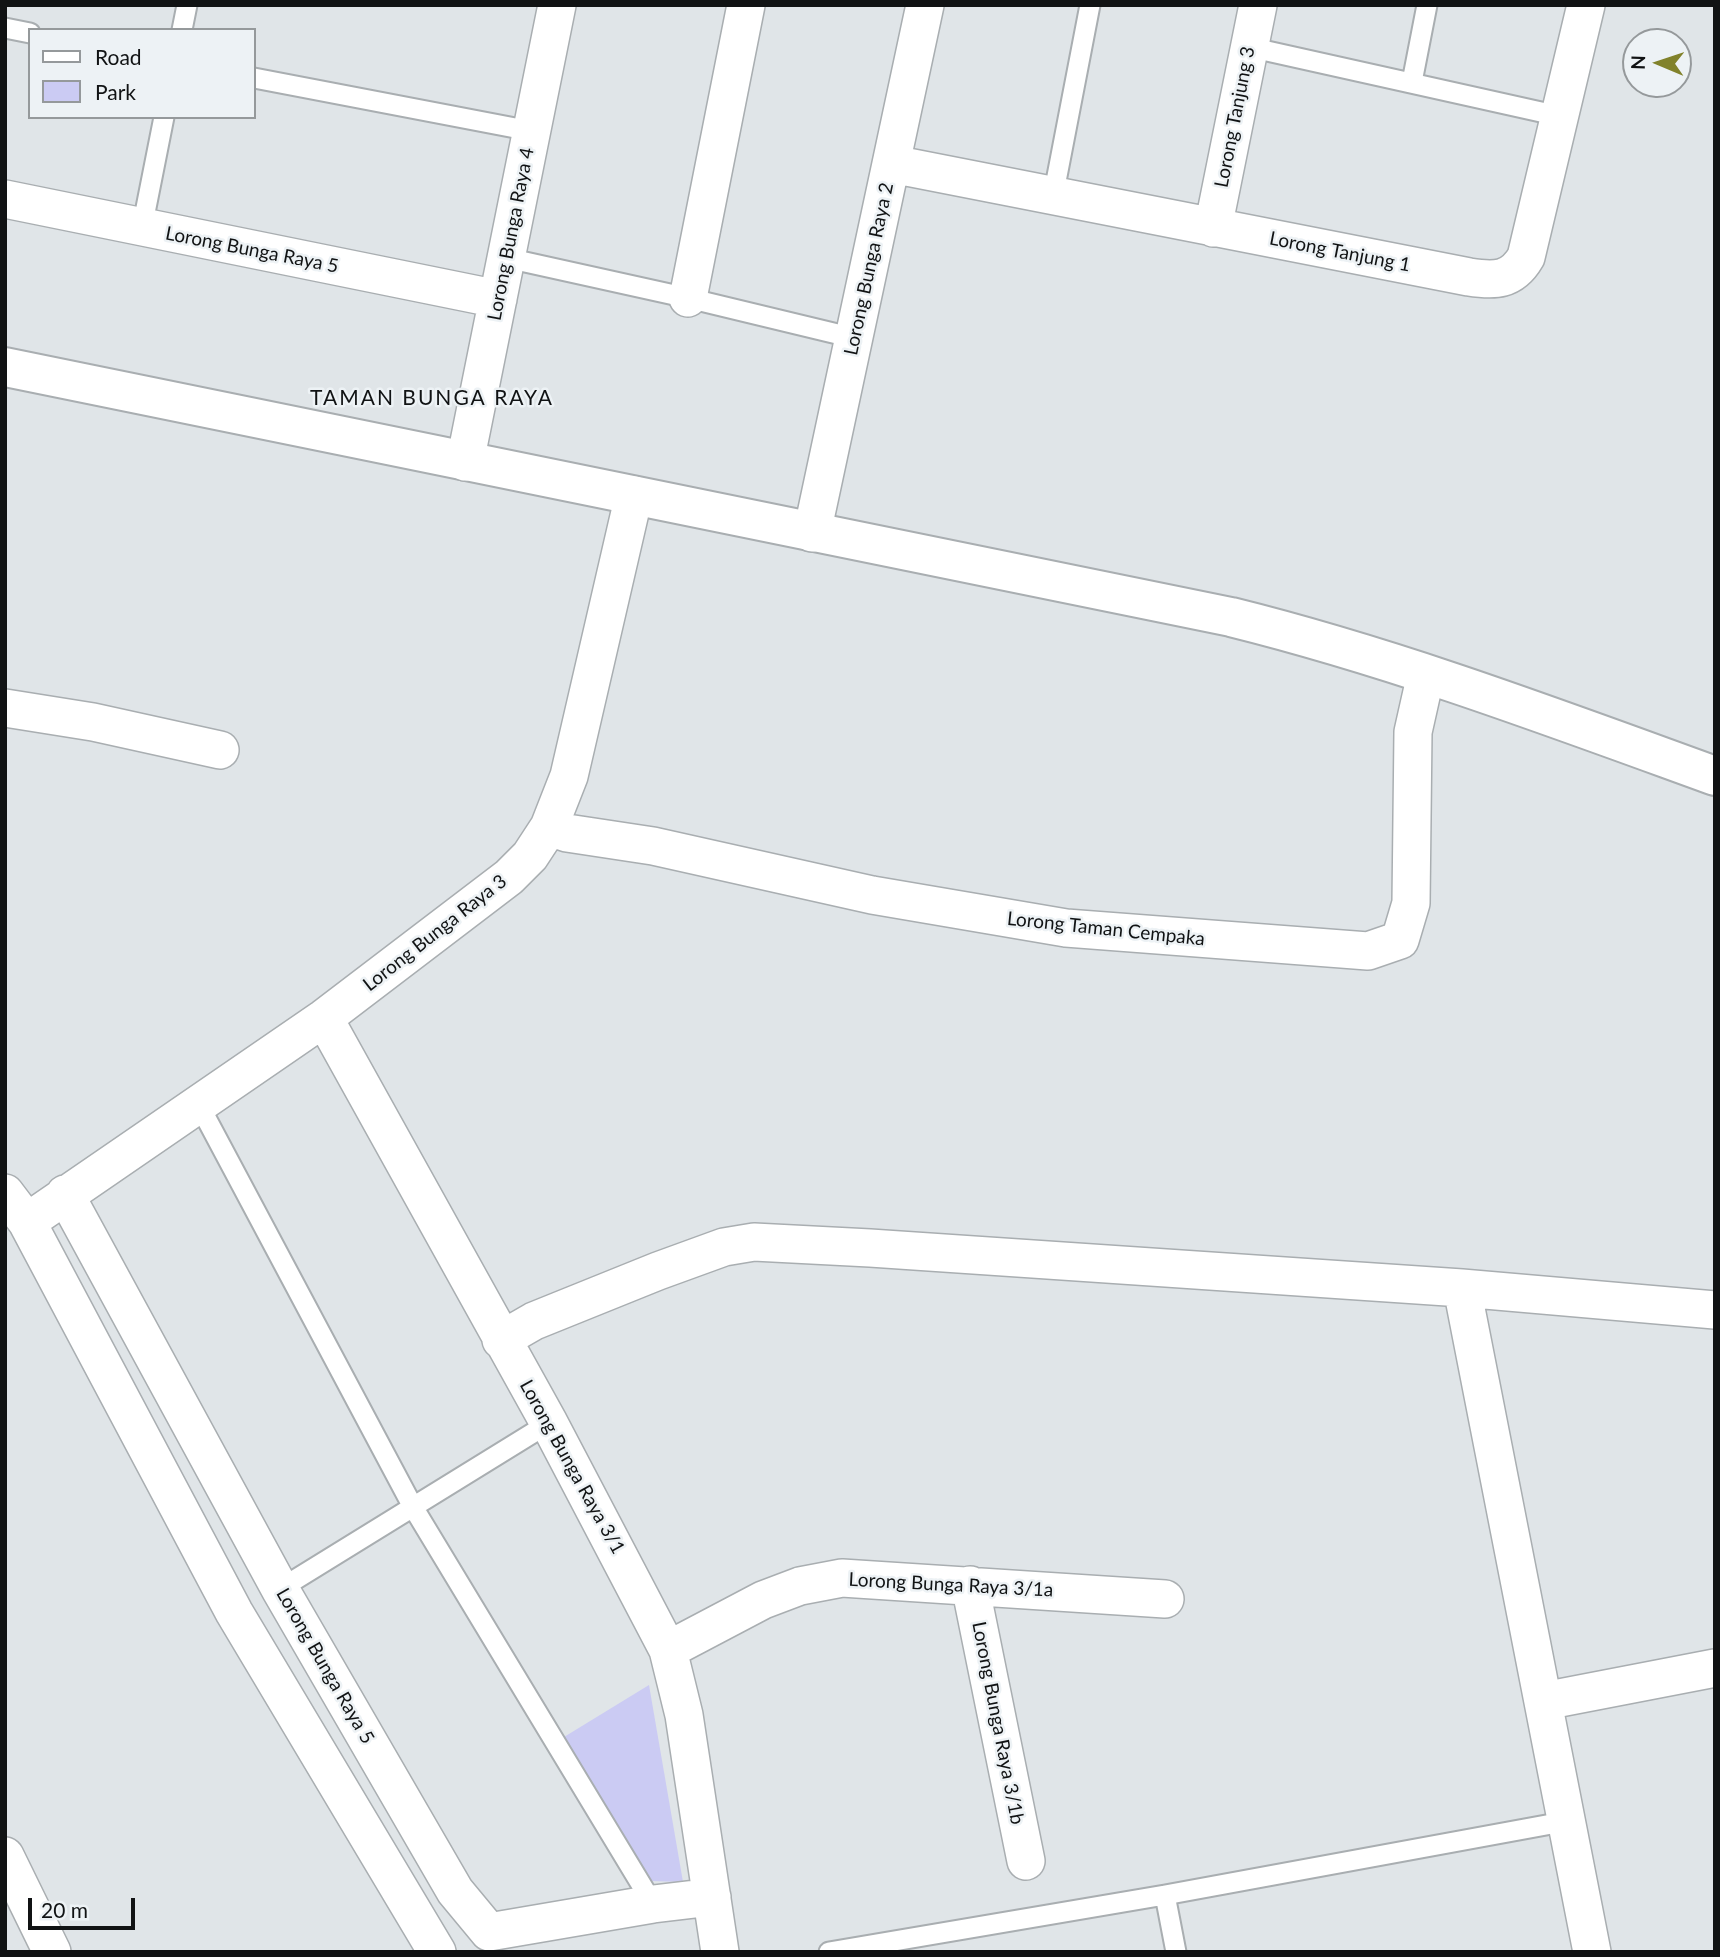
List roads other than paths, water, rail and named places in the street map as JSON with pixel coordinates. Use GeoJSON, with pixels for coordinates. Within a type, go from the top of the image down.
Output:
{"type":"FeatureCollection","features":[{"type":"Feature","properties":{"kind":"street","name":"Lorong Bunga Raya 4"},"geometry":{"type":"LineString","coordinates":[[465,462],[556,5]]}},
{"type":"Feature","properties":{"kind":"street"},"geometry":{"type":"LineString","coordinates":[[688,298],[746,5]]}},
{"type":"Feature","properties":{"kind":"street","name":"Lorong Bunga Raya 2"},"geometry":{"type":"LineString","coordinates":[[812,533],[925,5]]}},
{"type":"Feature","properties":{"kind":"street","name":"Lorong Tanjung 3"},"geometry":{"type":"LineString","coordinates":[[1213,228],[1258,5]]}},
{"type":"Feature","properties":{"kind":"street","name":"Lorong Tanjung 1"},"geometry":{"type":"LineString","coordinates":[[892,164],[1469,277],[1487,280],[1503,278],[1518,271],[1526,257],[1586,5]]}},
{"type":"Feature","properties":{"kind":"street","name":"Lorong Bunga Raya 5"},"geometry":{"type":"LineString","coordinates":[[5,199],[498,299]]}},
{"type":"Feature","properties":{"kind":"street"},"geometry":{"type":"LineString","coordinates":[[5,367],[1231,617],[1308,636],[1519,704],[1715,776]]}},
{"type":"Feature","properties":{"kind":"street","name":"Lorong Bunga Raya 3"},"geometry":{"type":"LineString","coordinates":[[27,1222],[324,1018],[509,877],[530,856],[549,827],[569,776],[634,495]]}},
{"type":"Feature","properties":{"kind":"street","name":"Lorong Taman Cempaka"},"geometry":{"type":"LineString","coordinates":[[549,827],[579,835],[653,846],[872,895],[1066,929],[1368,951],[1400,940],[1411,903],[1413,732],[1426,674]]}},
{"type":"Feature","properties":{"kind":"street"},"geometry":{"type":"LineString","coordinates":[[5,708],[93,722],[220,750]]}},
{"type":"Feature","properties":{"kind":"street","name":"Lorong Bunga Raya 3/1"},"geometry":{"type":"LineString","coordinates":[[324,1018],[549,1423],[668,1650],[684,1715],[720,1952]]}},
{"type":"Feature","properties":{"kind":"street"},"geometry":{"type":"LineString","coordinates":[[5,1193],[27,1222],[234,1612],[437,1952]]}},
{"type":"Feature","properties":{"kind":"street","name":"Lorong Bunga Raya 5"},"geometry":{"type":"LineString","coordinates":[[65,1194],[280,1590],[456,1891],[490,1942],[653,1904],[712,1898]]}},
{"type":"Feature","properties":{"kind":"street"},"geometry":{"type":"LineString","coordinates":[[501,1340],[534,1321],[658,1271],[724,1247],[754,1242],[1462,1288],[1715,1310]]}},
{"type":"Feature","properties":{"kind":"street"},"geometry":{"type":"LineString","coordinates":[[1462,1288],[1592,1952]]}},
{"type":"Feature","properties":{"kind":"street","name":"Lorong Bunga Raya 3/1a"},"geometry":{"type":"LineString","coordinates":[[668,1650],[763,1600],[800,1586],[842,1578],[1165,1599]]}},
{"type":"Feature","properties":{"kind":"street","name":"Lorong Bunga Raya 3/1b"},"geometry":{"type":"LineString","coordinates":[[970,1585],[1026,1861]]}},
{"type":"Feature","properties":{"kind":"street"},"geometry":{"type":"LineString","coordinates":[[1544,1701],[1715,1668]]}},
{"type":"Feature","properties":{"kind":"street"},"geometry":{"type":"LineString","coordinates":[[9,1873],[52,1952]]}},
{"type":"Feature","properties":{"kind":"lane"},"geometry":{"type":"LineString","coordinates":[[182,28],[187,5]]}},
{"type":"Feature","properties":{"kind":"lane"},"geometry":{"type":"LineString","coordinates":[[1053,197],[1090,5]]}},
{"type":"Feature","properties":{"kind":"lane"},"geometry":{"type":"LineString","coordinates":[[1412,82],[1427,5]]}},
{"type":"Feature","properties":{"kind":"lane"},"geometry":{"type":"LineString","coordinates":[[5,27],[28,33]]}},
{"type":"Feature","properties":{"kind":"lane"},"geometry":{"type":"LineString","coordinates":[[1250,47],[1559,116]]}},
{"type":"Feature","properties":{"kind":"lane"},"geometry":{"type":"LineString","coordinates":[[256,78],[531,131]]}},
{"type":"Feature","properties":{"kind":"lane"},"geometry":{"type":"LineString","coordinates":[[142,228],[164,119]]}},
{"type":"Feature","properties":{"kind":"lane"},"geometry":{"type":"LineString","coordinates":[[507,258],[855,338]]}},
{"type":"Feature","properties":{"kind":"lane"},"geometry":{"type":"LineString","coordinates":[[198,1103],[413,1507],[653,1904]]}},
{"type":"Feature","properties":{"kind":"lane"},"geometry":{"type":"LineString","coordinates":[[280,1590],[549,1423]]}},
{"type":"Feature","properties":{"kind":"lane"},"geometry":{"type":"LineString","coordinates":[[829,1952],[1165,1895],[1568,1821]]}},
{"type":"Feature","properties":{"kind":"lane"},"geometry":{"type":"LineString","coordinates":[[1165,1895],[1176,1952]]}},
{"type":"Feature","properties":{"kind":"district","name":"TAMAN BUNGA RAYA"},"geometry":{"type":"Point","coordinates":[432,398]}}]}
